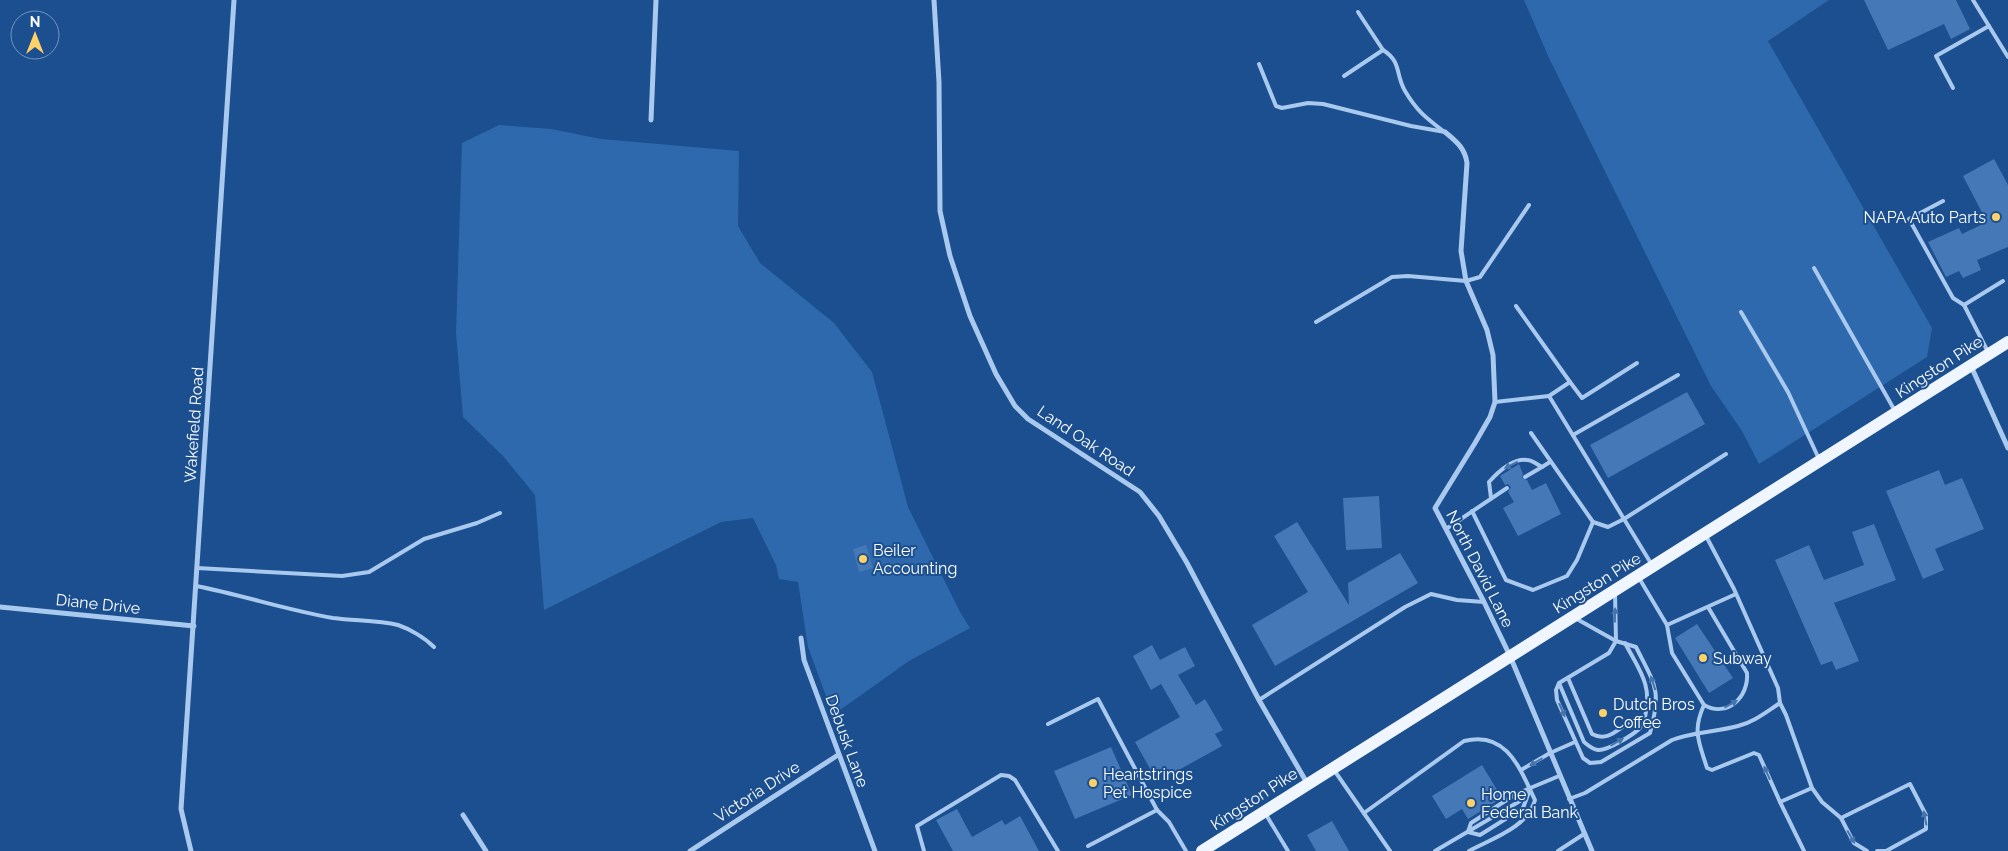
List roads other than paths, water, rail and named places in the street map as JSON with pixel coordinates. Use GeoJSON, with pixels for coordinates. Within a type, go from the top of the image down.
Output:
{"type":"FeatureCollection","features":[{"type":"Feature","properties":{"kind":"main road","name":"Kingston Pike"},"geometry":{"type":"LineString","coordinates":[[1202,851],[2008,342]]}},
{"type":"Feature","properties":{"kind":"street","name":"Wakefield Road"},"geometry":{"type":"LineString","coordinates":[[191,851],[181,809],[234,0]]}},
{"type":"Feature","properties":{"kind":"street"},"geometry":{"type":"LineString","coordinates":[[651,120],[656,0]]}},
{"type":"Feature","properties":{"kind":"street","name":"Land Oak Road"},"geometry":{"type":"LineString","coordinates":[[934,0],[939,82],[940,211],[950,256],[970,316],[996,374],[1015,406],[1028,419],[1140,492],[1159,516],[1184,557],[1258,700],[1307,784]]}},
{"type":"Feature","properties":{"kind":"street","name":"North David Lane"},"geometry":{"type":"LineString","coordinates":[[1445,132],[1460,145],[1466,155],[1467,173],[1461,251],[1466,281],[1487,330],[1493,355],[1495,402],[1490,417],[1435,508],[1510,656],[1592,851]]}},
{"type":"Feature","properties":{"kind":"street"},"geometry":{"type":"LineString","coordinates":[[1971,366],[2008,448]]}},
{"type":"Feature","properties":{"kind":"street","name":"Diane Drive"},"geometry":{"type":"LineString","coordinates":[[0,607],[194,626]]}},
{"type":"Feature","properties":{"kind":"street","name":"Debusk Lane"},"geometry":{"type":"LineString","coordinates":[[801,638],[804,660],[875,851]]}},
{"type":"Feature","properties":{"kind":"street","name":"Victoria Drive"},"geometry":{"type":"LineString","coordinates":[[690,851],[838,755]]}},
{"type":"Feature","properties":{"kind":"street"},"geometry":{"type":"LineString","coordinates":[[463,815],[486,851]]}},
{"type":"Feature","properties":{"kind":"lane"},"geometry":{"type":"LineString","coordinates":[[1973,0],[2008,57]]}},
{"type":"Feature","properties":{"kind":"lane"},"geometry":{"type":"LineString","coordinates":[[1358,12],[1383,50],[1391,55],[1396,62],[1403,88],[1418,111],[1445,132]]}},
{"type":"Feature","properties":{"kind":"lane"},"geometry":{"type":"LineString","coordinates":[[1953,88],[1936,56],[1989,26]]}},
{"type":"Feature","properties":{"kind":"lane"},"geometry":{"type":"LineString","coordinates":[[1344,76],[1383,50]]}},
{"type":"Feature","properties":{"kind":"lane"},"geometry":{"type":"LineString","coordinates":[[1259,64],[1276,106],[1282,108],[1308,103],[1323,104],[1411,126],[1445,132]]}},
{"type":"Feature","properties":{"kind":"lane"},"geometry":{"type":"LineString","coordinates":[[1942,201],[1909,219],[1953,298],[1964,305],[1989,354]]}},
{"type":"Feature","properties":{"kind":"lane"},"geometry":{"type":"LineString","coordinates":[[1316,322],[1392,277],[1408,276],[1466,281],[1480,277],[1528,205]]}},
{"type":"Feature","properties":{"kind":"lane"},"geometry":{"type":"LineString","coordinates":[[1814,268],[1896,413]]}},
{"type":"Feature","properties":{"kind":"lane"},"geometry":{"type":"LineString","coordinates":[[1964,305],[2003,281]]}},
{"type":"Feature","properties":{"kind":"lane"},"geometry":{"type":"LineString","coordinates":[[1516,306],[1582,398],[1637,363]]}},
{"type":"Feature","properties":{"kind":"lane"},"geometry":{"type":"LineString","coordinates":[[1741,312],[1788,392],[1820,461]]}},
{"type":"Feature","properties":{"kind":"lane"},"geometry":{"type":"LineString","coordinates":[[1573,435],[1678,375]]}},
{"type":"Feature","properties":{"kind":"lane"},"geometry":{"type":"LineString","coordinates":[[1495,402],[1549,396],[1570,382]]}},
{"type":"Feature","properties":{"kind":"lane"},"geometry":{"type":"LineString","coordinates":[[1549,396],[1653,567]]}},
{"type":"Feature","properties":{"kind":"lane"},"geometry":{"type":"LineString","coordinates":[[1531,433],[1592,522],[1608,527],[1624,519],[1726,454]]}},
{"type":"Feature","properties":{"kind":"lane"},"geometry":{"type":"LineString","coordinates":[[1491,498],[1489,482],[1499,471],[1518,461],[1528,460],[1542,467]]}},
{"type":"Feature","properties":{"kind":"lane"},"geometry":{"type":"LineString","coordinates":[[1525,477],[1550,462]]}},
{"type":"Feature","properties":{"kind":"lane"},"geometry":{"type":"LineString","coordinates":[[1446,529],[1507,488]]}},
{"type":"Feature","properties":{"kind":"lane"},"geometry":{"type":"LineString","coordinates":[[1472,511],[1506,580],[1532,590],[1567,576],[1577,560],[1592,522]]}},
{"type":"Feature","properties":{"kind":"lane"},"geometry":{"type":"LineString","coordinates":[[197,568],[342,576],[370,572],[424,539],[476,524],[500,513]]}},
{"type":"Feature","properties":{"kind":"lane"},"geometry":{"type":"LineString","coordinates":[[1705,534],[1736,594],[1778,688],[1780,703],[1812,788],[1822,802],[1841,818],[1854,843],[1867,851]]}},
{"type":"Feature","properties":{"kind":"lane"},"geometry":{"type":"LineString","coordinates":[[1638,576],[1667,626],[1672,653],[1704,705],[1711,708],[1728,708],[1742,698],[1748,682],[1747,673],[1708,607]]}},
{"type":"Feature","properties":{"kind":"lane"},"geometry":{"type":"LineString","coordinates":[[196,586],[222,591],[269,605],[334,618],[400,626],[427,640],[434,647]]}},
{"type":"Feature","properties":{"kind":"lane"},"geometry":{"type":"LineString","coordinates":[[1574,616],[1616,641],[1636,647],[1654,681],[1657,694],[1656,711],[1650,733],[1601,762],[1590,763],[1583,758],[1557,700],[1556,690],[1559,683],[1609,653],[1616,641],[1616,590]]}},
{"type":"Feature","properties":{"kind":"lane"},"geometry":{"type":"LineString","coordinates":[[1258,700],[1406,607],[1431,594],[1457,600],[1484,602]]}},
{"type":"Feature","properties":{"kind":"lane"},"geometry":{"type":"LineString","coordinates":[[1667,626],[1736,594]]}},
{"type":"Feature","properties":{"kind":"lane"},"geometry":{"type":"LineString","coordinates":[[1559,683],[1584,742],[1591,748],[1600,750],[1612,746],[1641,726],[1648,705],[1647,685],[1625,643]]}},
{"type":"Feature","properties":{"kind":"lane"},"geometry":{"type":"LineString","coordinates":[[1568,678],[1592,734],[1599,738],[1608,736],[1634,720],[1645,716]]}},
{"type":"Feature","properties":{"kind":"lane"},"geometry":{"type":"LineString","coordinates":[[1048,724],[1098,699],[1157,810],[1169,822],[1186,851]]}},
{"type":"Feature","properties":{"kind":"lane"},"geometry":{"type":"LineString","coordinates":[[1569,799],[1585,793],[1672,740],[1739,726],[1756,719],[1780,703]]}},
{"type":"Feature","properties":{"kind":"lane"},"geometry":{"type":"LineString","coordinates":[[1704,705],[1699,715],[1696,734],[1707,768],[1712,770],[1754,753],[1759,755],[1804,851]]}},
{"type":"Feature","properties":{"kind":"lane"},"geometry":{"type":"LineString","coordinates":[[1364,813],[1464,741],[1483,739],[1502,746],[1510,753],[1521,770],[1535,800],[1526,819],[1469,851]]}},
{"type":"Feature","properties":{"kind":"lane"},"geometry":{"type":"LineString","coordinates":[[1521,770],[1550,753],[1575,742]]}},
{"type":"Feature","properties":{"kind":"lane"},"geometry":{"type":"LineString","coordinates":[[1333,768],[1390,851]]}},
{"type":"Feature","properties":{"kind":"lane"},"geometry":{"type":"LineString","coordinates":[[924,851],[917,826],[1001,775],[1009,776],[1015,780],[1058,851]]}},
{"type":"Feature","properties":{"kind":"lane"},"geometry":{"type":"LineString","coordinates":[[1468,832],[1471,823],[1516,794],[1530,790],[1559,776]]}},
{"type":"Feature","properties":{"kind":"lane"},"geometry":{"type":"LineString","coordinates":[[1841,818],[1910,784],[1926,815],[1926,829],[1886,851],[1877,851]]}},
{"type":"Feature","properties":{"kind":"lane"},"geometry":{"type":"LineString","coordinates":[[1780,802],[1812,788]]}},
{"type":"Feature","properties":{"kind":"lane"},"geometry":{"type":"LineString","coordinates":[[1434,851],[1520,801],[1530,790]]}},
{"type":"Feature","properties":{"kind":"lane"},"geometry":{"type":"LineString","coordinates":[[1468,832],[1480,835],[1523,808],[1530,790]]}},
{"type":"Feature","properties":{"kind":"lane"},"geometry":{"type":"LineString","coordinates":[[1088,846],[1157,810]]}},
{"type":"Feature","properties":{"kind":"lane"},"geometry":{"type":"LineString","coordinates":[[1264,811],[1288,851]]}},
{"type":"Feature","properties":{"kind":"lane"},"geometry":{"type":"LineString","coordinates":[[1558,851],[1584,834]]}},
{"type":"Feature","properties":{"kind":"place","name":"NAPA Auto Parts"},"geometry":{"type":"Point","coordinates":[1996,217]}},
{"type":"Feature","properties":{"kind":"place","name":"Beiler Accounting"},"geometry":{"type":"Point","coordinates":[863,559]}},
{"type":"Feature","properties":{"kind":"place","name":"Subway"},"geometry":{"type":"Point","coordinates":[1703,658]}},
{"type":"Feature","properties":{"kind":"place","name":"Dutch Bros Coffee"},"geometry":{"type":"Point","coordinates":[1603,713]}},
{"type":"Feature","properties":{"kind":"place","name":"Heartstrings Pet Hospice"},"geometry":{"type":"Point","coordinates":[1093,783]}},
{"type":"Feature","properties":{"kind":"place","name":"Home Federal Bank"},"geometry":{"type":"Point","coordinates":[1471,803]}}]}
